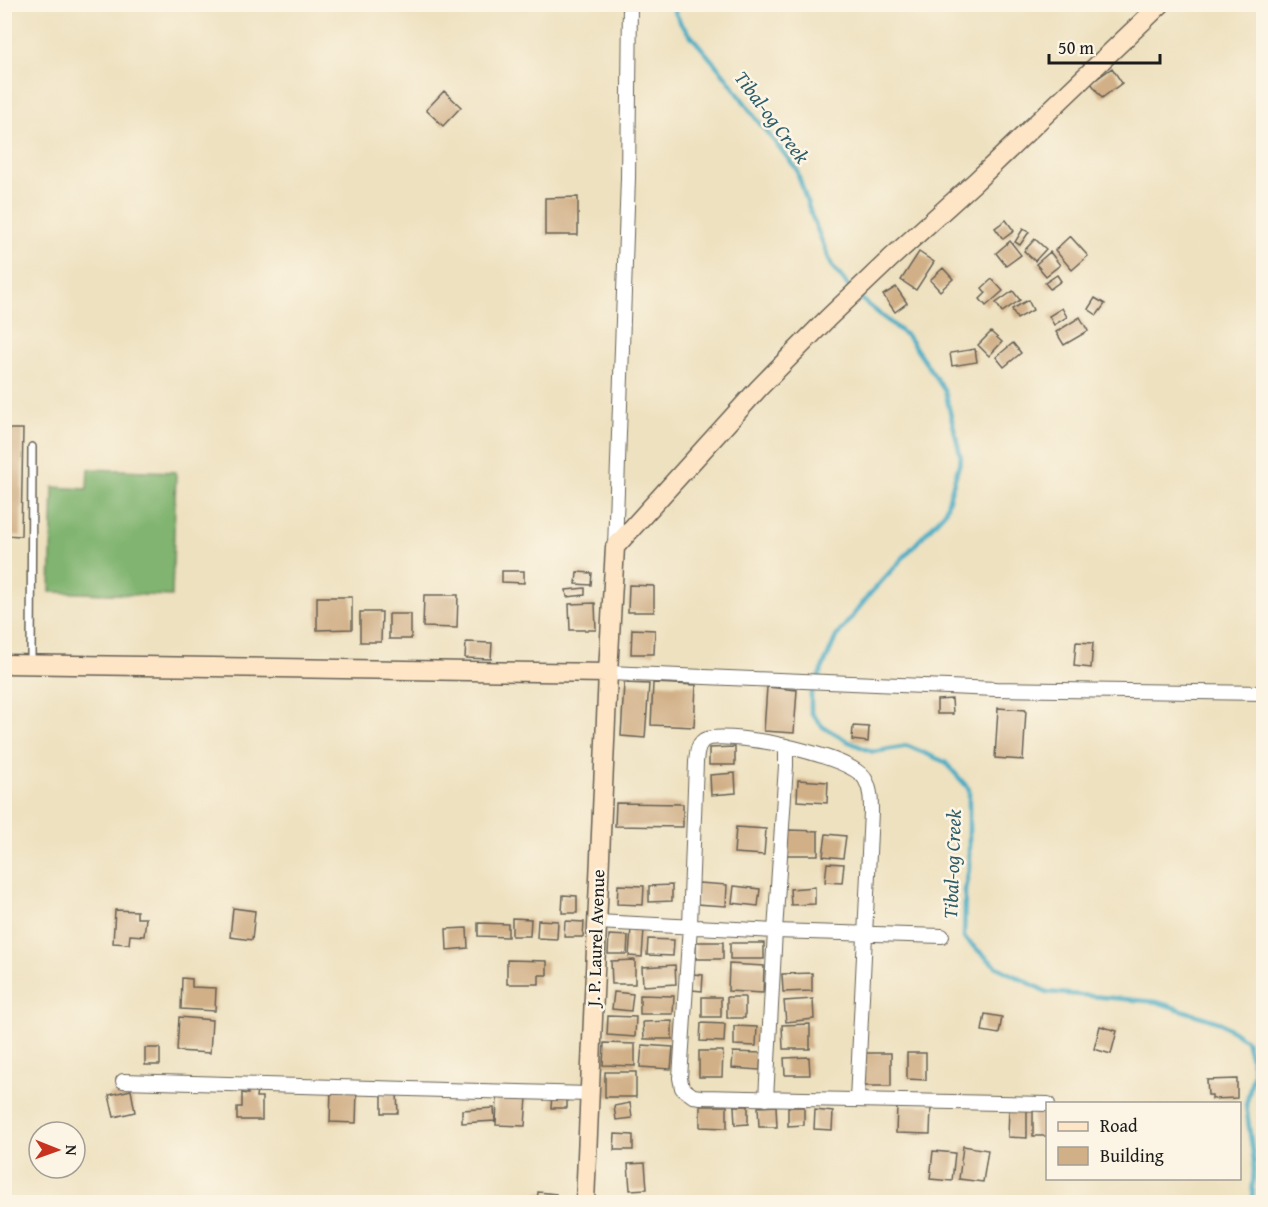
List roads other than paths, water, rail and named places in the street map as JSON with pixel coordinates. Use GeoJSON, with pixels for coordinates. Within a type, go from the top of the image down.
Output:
{"type":"FeatureCollection","features":[{"type":"Feature","properties":{"kind":"street"},"geometry":{"type":"LineString","coordinates":[[615,547],[628,178],[630,4]]}},
{"type":"Feature","properties":{"kind":"street"},"geometry":{"type":"LineString","coordinates":[[615,547],[759,388],[828,318],[975,182],[1161,4]]}},
{"type":"Feature","properties":{"kind":"street","name":"J. P. Laurel Avenue"},"geometry":{"type":"LineString","coordinates":[[585,1203],[615,547]]}},
{"type":"Feature","properties":{"kind":"street"},"geometry":{"type":"LineString","coordinates":[[4,664],[608,673],[996,689],[1263,693]]}},
{"type":"Feature","properties":{"kind":"street"},"geometry":{"type":"LineString","coordinates":[[857,1101],[871,812],[870,793],[866,781],[860,772],[825,756],[766,741],[713,737],[703,741],[698,748],[696,762],[690,926],[680,1078],[682,1088],[693,1096],[701,1097],[857,1101],[1046,1104]]}},
{"type":"Feature","properties":{"kind":"street"},"geometry":{"type":"LineString","coordinates":[[766,1099],[786,746]]}},
{"type":"Feature","properties":{"kind":"street"},"geometry":{"type":"LineString","coordinates":[[597,922],[942,936]]}},
{"type":"Feature","properties":{"kind":"street"},"geometry":{"type":"LineString","coordinates":[[123,1081],[589,1094]]}},
{"type":"Feature","properties":{"kind":"lane"},"geometry":{"type":"LineString","coordinates":[[31,664],[32,447]]}},
{"type":"Feature","properties":{"kind":"waterway","name":"Tibal-og Creek"},"geometry":{"type":"LineString","coordinates":[[671,4],[681,24],[727,78],[796,168],[832,266],[850,288]]}},
{"type":"Feature","properties":{"kind":"waterway","name":"Tibal-og Creek"},"geometry":{"type":"LineString","coordinates":[[860,298],[908,337],[945,391],[961,458],[945,512],[869,595],[836,637],[811,694],[811,713],[823,727],[873,752],[908,746],[945,762],[969,789],[969,869],[965,889],[964,938],[997,967],[1047,992],[1157,1002],[1221,1023],[1246,1040],[1254,1071],[1246,1105],[1254,1163],[1252,1202]]}}]}
